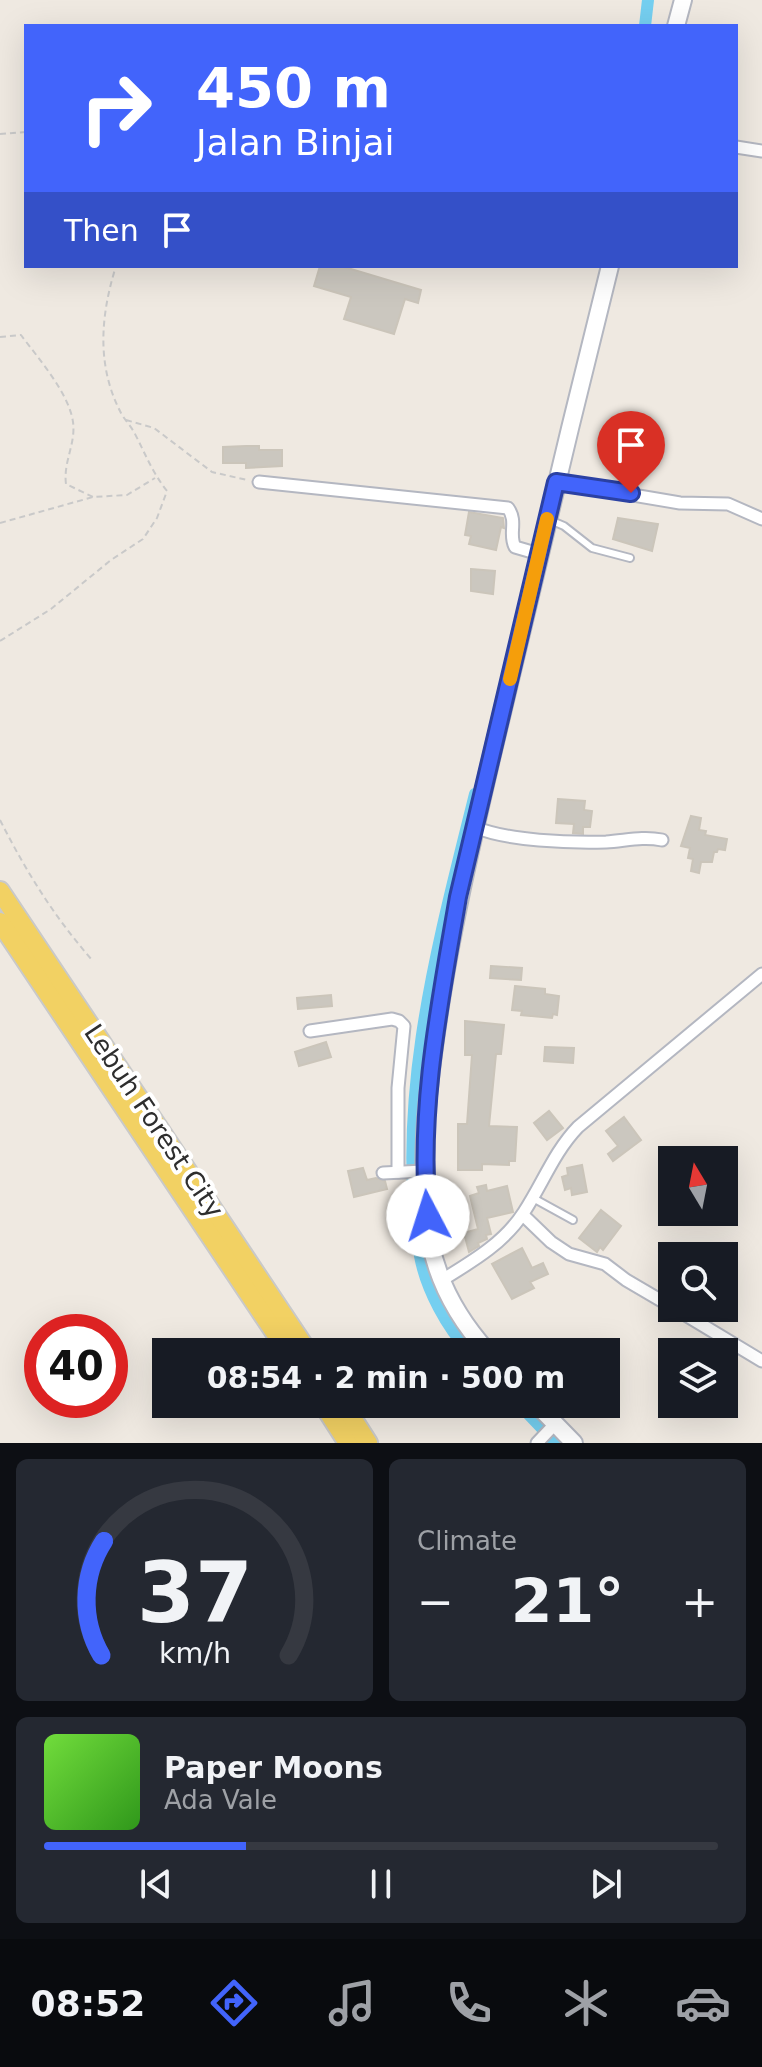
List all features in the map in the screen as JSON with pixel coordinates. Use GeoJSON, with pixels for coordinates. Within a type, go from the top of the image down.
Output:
{"type":"FeatureCollection","features":[{"type":"Feature","properties":{"kind":"main road","name":"Lebuh Forest City"},"geometry":{"type":"LineString","coordinates":[[0,891],[299,1338]]}},
{"type":"Feature","properties":{"kind":"main road","name":"Lebuh Forest City"},"geometry":{"type":"LineString","coordinates":[[0,922],[279,1338]]}},
{"type":"Feature","properties":{"kind":"main road"},"geometry":{"type":"LineString","coordinates":[[332,1418],[348,1443]]}},
{"type":"Feature","properties":{"kind":"main road"},"geometry":{"type":"LineString","coordinates":[[352,1418],[368,1443]]}},
{"type":"Feature","properties":{"kind":"street"},"geometry":{"type":"LineString","coordinates":[[677,24],[683,0]]}},
{"type":"Feature","properties":{"kind":"street"},"geometry":{"type":"LineString","coordinates":[[738,147],[762,151]]}},
{"type":"Feature","properties":{"kind":"street"},"geometry":{"type":"LineString","coordinates":[[477,1338],[461,1319],[442,1280],[430,1238],[424,1171],[427,1103],[437,1022],[458,897],[610,268]]}},
{"type":"Feature","properties":{"kind":"street"},"geometry":{"type":"LineString","coordinates":[[259,482],[508,508],[513,515],[512,543],[520,549],[539,554]]}},
{"type":"Feature","properties":{"kind":"street"},"geometry":{"type":"LineString","coordinates":[[556,482],[680,503],[728,504],[762,519]]}},
{"type":"Feature","properties":{"kind":"street"},"geometry":{"type":"LineString","coordinates":[[475,827],[493,835],[541,839],[603,842],[645,837],[662,840]]}},
{"type":"Feature","properties":{"kind":"street"},"geometry":{"type":"LineString","coordinates":[[442,1280],[482,1256],[523,1215],[563,1143],[578,1127],[762,974]]}},
{"type":"Feature","properties":{"kind":"street"},"geometry":{"type":"LineString","coordinates":[[310,1031],[378,1020],[399,1021],[404,1026],[398,1102],[398,1172]]}},
{"type":"Feature","properties":{"kind":"street"},"geometry":{"type":"LineString","coordinates":[[383,1173],[424,1171]]}},
{"type":"Feature","properties":{"kind":"street"},"geometry":{"type":"LineString","coordinates":[[523,1215],[551,1242],[569,1254],[605,1264],[658,1298]]}},
{"type":"Feature","properties":{"kind":"street"},"geometry":{"type":"LineString","coordinates":[[698,1322],[762,1361]]}},
{"type":"Feature","properties":{"kind":"street"},"geometry":{"type":"LineString","coordinates":[[547,1418],[574,1443]]}},
{"type":"Feature","properties":{"kind":"street"},"geometry":{"type":"LineString","coordinates":[[539,1441],[553,1426]]}},
{"type":"Feature","properties":{"kind":"lane"},"geometry":{"type":"LineString","coordinates":[[547,519],[564,526],[592,548],[630,558]]}},
{"type":"Feature","properties":{"kind":"lane"},"geometry":{"type":"LineString","coordinates":[[533,1198],[573,1220]]}},
{"type":"Feature","properties":{"kind":"path"},"geometry":{"type":"LineString","coordinates":[[0,134],[24,132]]}},
{"type":"Feature","properties":{"kind":"path"},"geometry":{"type":"LineString","coordinates":[[0,641],[51,609],[111,560],[143,539],[157,518],[167,491],[119,411],[108,375],[101,334],[107,295],[115,268]]}},
{"type":"Feature","properties":{"kind":"path"},"geometry":{"type":"LineString","coordinates":[[0,337],[21,335],[58,384],[73,421],[70,452],[63,468],[66,484],[93,497]]}},
{"type":"Feature","properties":{"kind":"path"},"geometry":{"type":"LineString","coordinates":[[125,419],[154,428],[212,472],[259,482]]}},
{"type":"Feature","properties":{"kind":"path"},"geometry":{"type":"LineString","coordinates":[[0,523],[93,497],[127,495],[156,477]]}},
{"type":"Feature","properties":{"kind":"path"},"geometry":{"type":"LineString","coordinates":[[0,820],[57,918],[92,960]]}},
{"type":"Feature","properties":{"kind":"building"},"geometry":{"type":"Polygon","coordinates":[[[319,268],[348,268],[421,290],[418,303],[405,299],[394,334],[344,319],[351,297],[314,286],[319,268]]]}},
{"type":"Feature","properties":{"kind":"building"},"geometry":{"type":"Polygon","coordinates":[[[259,446],[259,450],[282,450],[282,466],[246,468],[246,463],[223,463],[223,447],[259,446]]]}},
{"type":"Feature","properties":{"kind":"building"},"geometry":{"type":"Polygon","coordinates":[[[469,512],[503,518],[504,528],[501,527],[496,550],[469,544],[471,536],[465,535],[469,512]]]}},
{"type":"Feature","properties":{"kind":"building"},"geometry":{"type":"Polygon","coordinates":[[[618,518],[658,524],[652,551],[613,539],[618,518]]]}},
{"type":"Feature","properties":{"kind":"building"},"geometry":{"type":"Polygon","coordinates":[[[471,569],[495,571],[493,594],[471,591],[471,569]]]}},
{"type":"Feature","properties":{"kind":"building"},"geometry":{"type":"Polygon","coordinates":[[[558,799],[585,801],[584,810],[592,811],[590,827],[583,827],[583,834],[573,833],[574,824],[556,823],[558,799]]]}},
{"type":"Feature","properties":{"kind":"building"},"geometry":{"type":"Polygon","coordinates":[[[691,816],[701,818],[699,830],[706,831],[705,835],[727,839],[725,850],[714,852],[712,862],[701,862],[699,873],[691,871],[693,859],[688,858],[690,848],[681,846],[691,816]]]}},
{"type":"Feature","properties":{"kind":"building"},"geometry":{"type":"Polygon","coordinates":[[[491,966],[522,968],[521,980],[490,978],[491,966]]]}},
{"type":"Feature","properties":{"kind":"building"},"geometry":{"type":"Polygon","coordinates":[[[515,986],[545,989],[545,994],[559,996],[557,1015],[553,1014],[552,1018],[521,1015],[522,1011],[512,1010],[515,986]]]}},
{"type":"Feature","properties":{"kind":"building"},"geometry":{"type":"Polygon","coordinates":[[[331,995],[332,1006],[298,1009],[297,998],[331,995]]]}},
{"type":"Feature","properties":{"kind":"building"},"geometry":{"type":"Polygon","coordinates":[[[465,1021],[504,1025],[501,1054],[496,1054],[489,1126],[517,1127],[515,1161],[509,1161],[509,1165],[482,1164],[482,1170],[458,1170],[458,1124],[467,1124],[472,1055],[465,1055],[465,1021]]]}},
{"type":"Feature","properties":{"kind":"building"},"geometry":{"type":"Polygon","coordinates":[[[326,1042],[331,1057],[299,1066],[295,1052],[326,1042]]]}},
{"type":"Feature","properties":{"kind":"building"},"geometry":{"type":"Polygon","coordinates":[[[545,1047],[574,1048],[573,1063],[544,1061],[545,1047]]]}},
{"type":"Feature","properties":{"kind":"building"},"geometry":{"type":"Polygon","coordinates":[[[549,1111],[563,1128],[547,1140],[534,1123],[549,1111]]]}},
{"type":"Feature","properties":{"kind":"building"},"geometry":{"type":"Polygon","coordinates":[[[624,1117],[641,1140],[613,1161],[608,1154],[618,1146],[606,1131],[624,1117]]]}},
{"type":"Feature","properties":{"kind":"building"},"geometry":{"type":"Polygon","coordinates":[[[582,1165],[587,1192],[572,1195],[571,1188],[565,1190],[562,1177],[568,1175],[567,1168],[582,1165]]]}},
{"type":"Feature","properties":{"kind":"building"},"geometry":{"type":"Polygon","coordinates":[[[363,1168],[367,1180],[376,1178],[385,1181],[387,1189],[354,1197],[348,1171],[363,1168]]]}},
{"type":"Feature","properties":{"kind":"building"},"geometry":{"type":"Polygon","coordinates":[[[486,1185],[487,1191],[507,1186],[513,1212],[487,1218],[491,1234],[469,1252],[464,1233],[478,1229],[470,1196],[479,1193],[477,1187],[486,1185]]]}},
{"type":"Feature","properties":{"kind":"building"},"geometry":{"type":"Polygon","coordinates":[[[601,1210],[621,1226],[603,1250],[600,1247],[597,1252],[579,1238],[601,1210]]]}},
{"type":"Feature","properties":{"kind":"building"},"geometry":{"type":"Polygon","coordinates":[[[522,1248],[532,1268],[543,1263],[548,1274],[530,1282],[534,1288],[512,1299],[492,1264],[522,1248]]]}},
{"type":"Feature","properties":{"kind":"waterway"},"geometry":{"type":"LineString","coordinates":[[645,24],[648,0]]}},
{"type":"Feature","properties":{"kind":"waterway"},"geometry":{"type":"LineString","coordinates":[[458,1338],[439,1307],[423,1269],[413,1198],[412,1139],[416,1081],[434,965],[475,794]]}},
{"type":"Feature","properties":{"kind":"waterway"},"geometry":{"type":"LineString","coordinates":[[532,1418],[556,1443]]}},
{"type":"Feature","properties":{"kind":"slow traffic"},"geometry":{"type":"LineString","coordinates":[[510,679],[547,519]]}},
{"type":"Feature","properties":{"kind":"route"},"geometry":{"type":"LineString","coordinates":[[428,1216],[424,1171],[427,1103],[458,897],[556,482],[631,493]]}}]}
